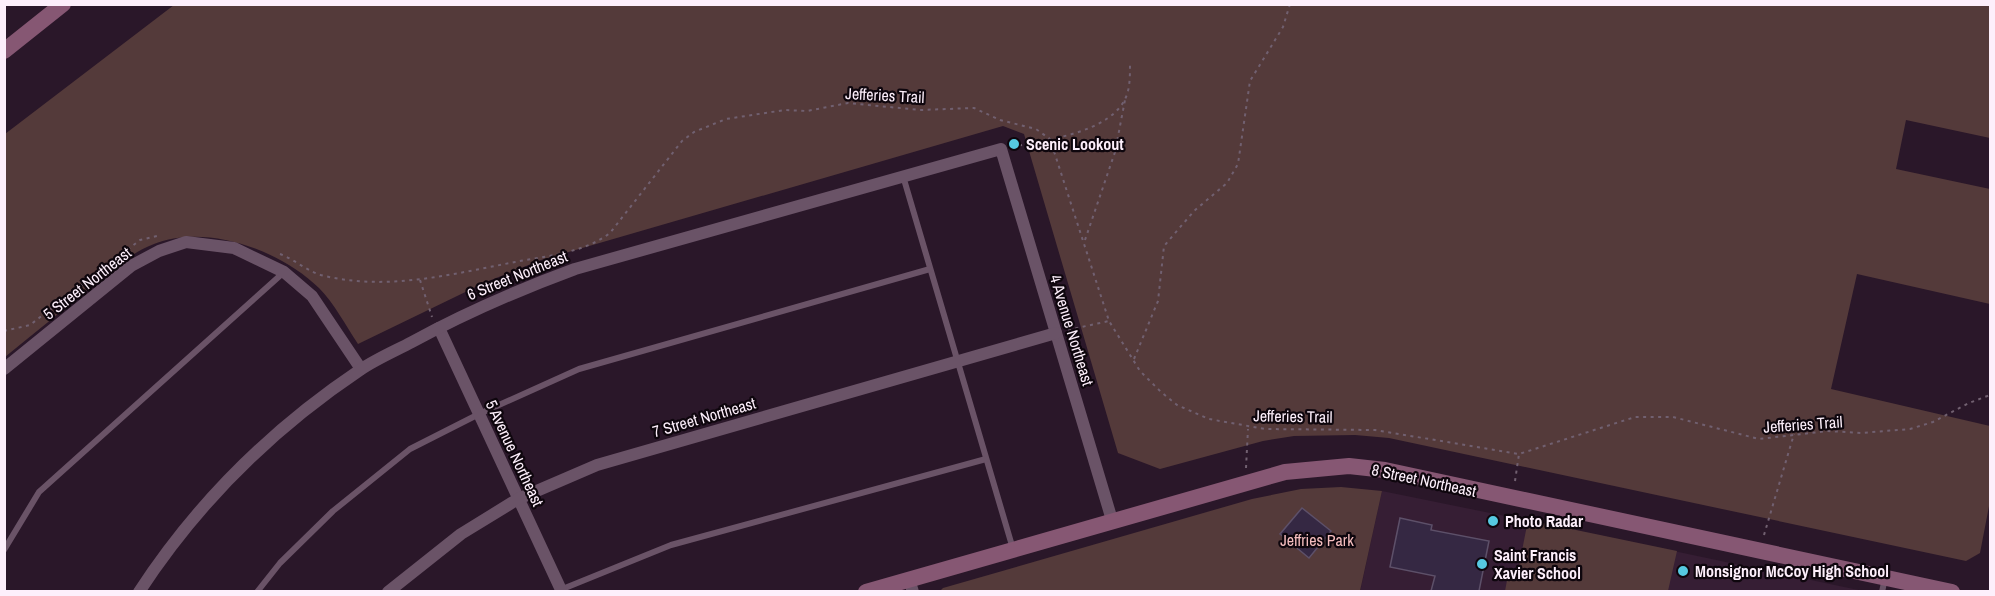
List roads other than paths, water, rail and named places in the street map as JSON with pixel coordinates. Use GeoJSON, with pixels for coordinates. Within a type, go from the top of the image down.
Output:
{"type":"FeatureCollection","features":[{"type":"Feature","properties":{"kind":"street"},"geometry":{"type":"LineString","coordinates":[[4,51],[63,4]]}},
{"type":"Feature","properties":{"kind":"street","name":"6 Street Northeast"},"geometry":{"type":"LineString","coordinates":[[139,591],[162,555],[209,499],[261,446],[361,369],[439,327],[508,293],[574,269],[1001,149]]}},
{"type":"Feature","properties":{"kind":"street","name":"4 Avenue Northeast"},"geometry":{"type":"LineString","coordinates":[[1001,149],[1112,520]]}},
{"type":"Feature","properties":{"kind":"street","name":"5 Street Northeast"},"geometry":{"type":"LineString","coordinates":[[4,369],[131,266],[159,250],[186,242],[210,243],[234,248],[284,272],[312,296],[361,369]]}},
{"type":"Feature","properties":{"kind":"street","name":"5 Avenue Northeast"},"geometry":{"type":"LineString","coordinates":[[439,327],[560,591]]}},
{"type":"Feature","properties":{"kind":"street","name":"7 Street Northeast"},"geometry":{"type":"LineString","coordinates":[[388,591],[461,534],[518,499],[597,465],[1056,333]]}},
{"type":"Feature","properties":{"kind":"street","name":"8 Street Northeast"},"geometry":{"type":"LineString","coordinates":[[866,591],[911,585],[1013,549],[1285,472],[1349,466],[1385,470],[1760,550],[1884,584],[1952,591]]}},
{"type":"Feature","properties":{"kind":"lane"},"geometry":{"type":"LineString","coordinates":[[903,175],[1013,549]]}},
{"type":"Feature","properties":{"kind":"lane"},"geometry":{"type":"LineString","coordinates":[[257,591],[280,563],[333,511],[401,456],[479,414],[579,369],[930,269]]}},
{"type":"Feature","properties":{"kind":"lane"},"geometry":{"type":"LineString","coordinates":[[4,550],[39,492],[284,272]]}},
{"type":"Feature","properties":{"kind":"lane"},"geometry":{"type":"LineString","coordinates":[[560,591],[671,545],[986,459]]}},
{"type":"Feature","properties":{"kind":"place","name":"Scenic Lookout"},"geometry":{"type":"Point","coordinates":[1014,144]}},
{"type":"Feature","properties":{"kind":"place","name":"Photo Radar"},"geometry":{"type":"Point","coordinates":[1493,521]}},
{"type":"Feature","properties":{"kind":"place","name":"Saint Francis Xavier School"},"geometry":{"type":"Point","coordinates":[1482,564]}},
{"type":"Feature","properties":{"kind":"place","name":"Monsignor McCoy High School"},"geometry":{"type":"Point","coordinates":[1683,571]}},
{"type":"Feature","properties":{"kind":"park label","name":"Jeffries Park"},"geometry":{"type":"Point","coordinates":[1317,540]}}]}
